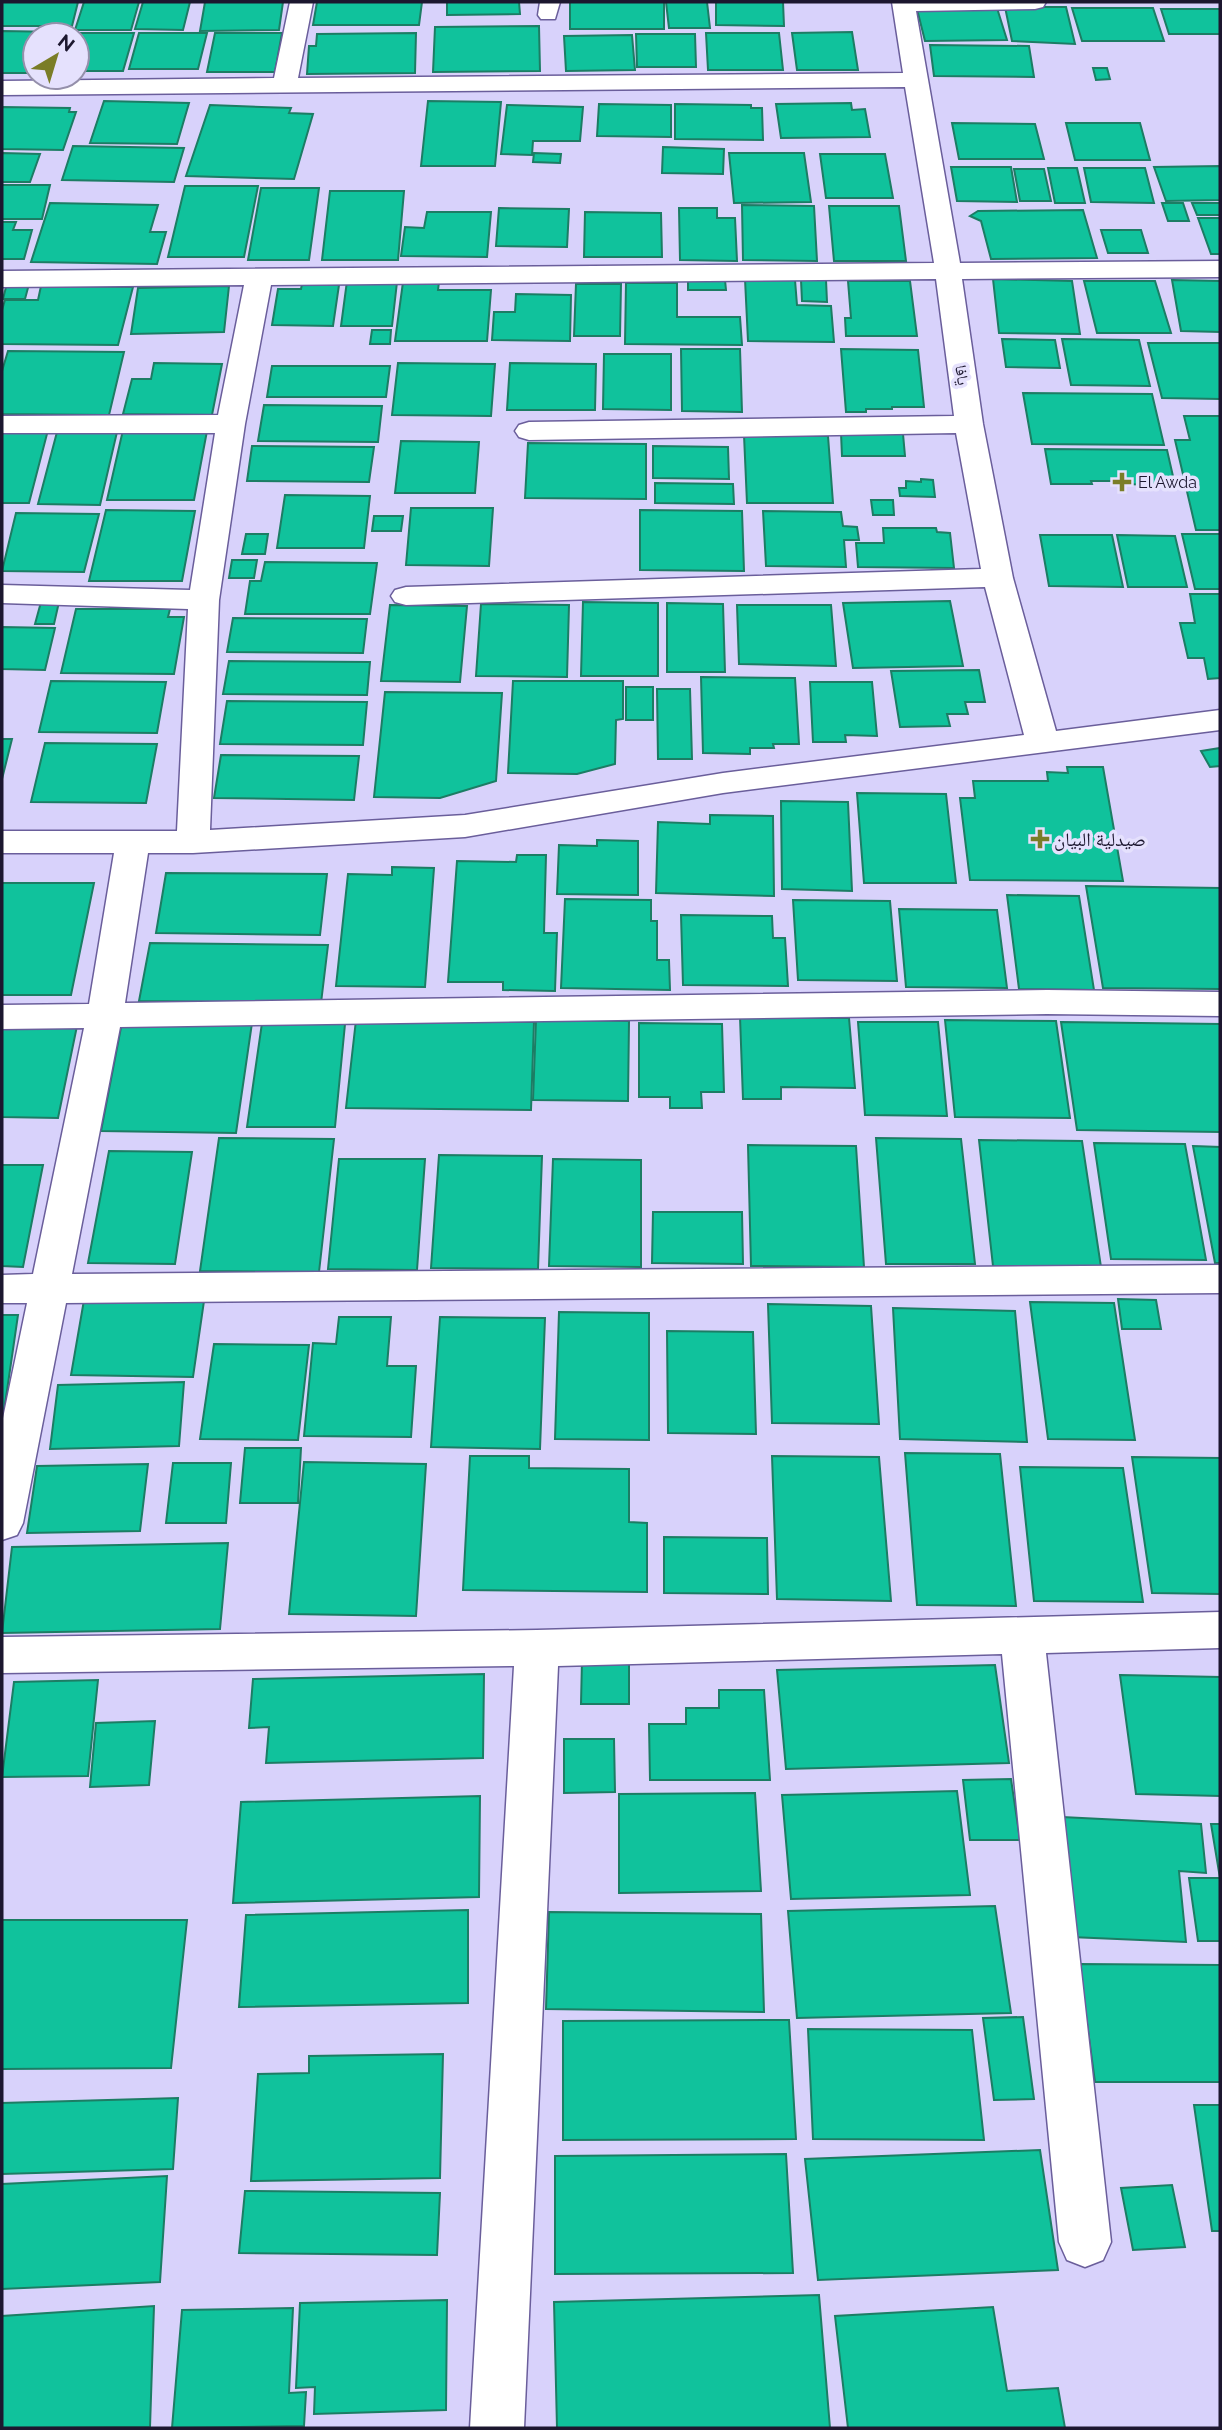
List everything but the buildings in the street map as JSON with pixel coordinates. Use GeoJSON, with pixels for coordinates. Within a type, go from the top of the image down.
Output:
{"type":"FeatureCollection","features":[{"type":"Feature","properties":{"kind":"street"},"geometry":{"type":"LineString","coordinates":[[284,86],[300,2]]}},
{"type":"Feature","properties":{"kind":"street"},"geometry":{"type":"LineString","coordinates":[[904,3],[1035,2]]}},
{"type":"Feature","properties":{"kind":"street","name":"يافا"},"geometry":{"type":"LineString","coordinates":[[904,3],[948,271],[969,424],[999,578],[1042,744]]}},
{"type":"Feature","properties":{"kind":"street"},"geometry":{"type":"LineString","coordinates":[[2,88],[915,80]]}},
{"type":"Feature","properties":{"kind":"street"},"geometry":{"type":"LineString","coordinates":[[2,279],[1220,270]]}},
{"type":"Feature","properties":{"kind":"street"},"geometry":{"type":"LineString","coordinates":[[193,842],[204,600],[231,424],[259,276]]}},
{"type":"Feature","properties":{"kind":"street"},"geometry":{"type":"LineString","coordinates":[[2,424],[231,424]]}},
{"type":"Feature","properties":{"kind":"street"},"geometry":{"type":"LineString","coordinates":[[529,431],[969,424]]}},
{"type":"Feature","properties":{"kind":"street"},"geometry":{"type":"LineString","coordinates":[[406,596],[999,578]]}},
{"type":"Feature","properties":{"kind":"street"},"geometry":{"type":"LineString","coordinates":[[2,594],[204,600]]}},
{"type":"Feature","properties":{"kind":"street"},"geometry":{"type":"LineString","coordinates":[[2,842],[193,842],[465,826],[723,783],[1220,720]]}},
{"type":"Feature","properties":{"kind":"street"},"geometry":{"type":"LineString","coordinates":[[2,1522],[104,1016],[133,843]]}},
{"type":"Feature","properties":{"kind":"street"},"geometry":{"type":"LineString","coordinates":[[2,1017],[1047,1002],[1220,1004]]}},
{"type":"Feature","properties":{"kind":"street"},"geometry":{"type":"LineString","coordinates":[[2,1289],[1220,1279]]}},
{"type":"Feature","properties":{"kind":"street"},"geometry":{"type":"LineString","coordinates":[[2,1655],[537,1648],[1220,1630]]}},
{"type":"Feature","properties":{"kind":"street"},"geometry":{"type":"LineString","coordinates":[[1022,1636],[1085,2242]]}},
{"type":"Feature","properties":{"kind":"street"},"geometry":{"type":"LineString","coordinates":[[497,2428],[537,1648]]}},
{"type":"Feature","properties":{"kind":"place","name":"El Awda"},"geometry":{"type":"Point","coordinates":[1122,482]}},
{"type":"Feature","properties":{"kind":"place","name":"صيدلية البيان"},"geometry":{"type":"Point","coordinates":[1040,839]}}]}
